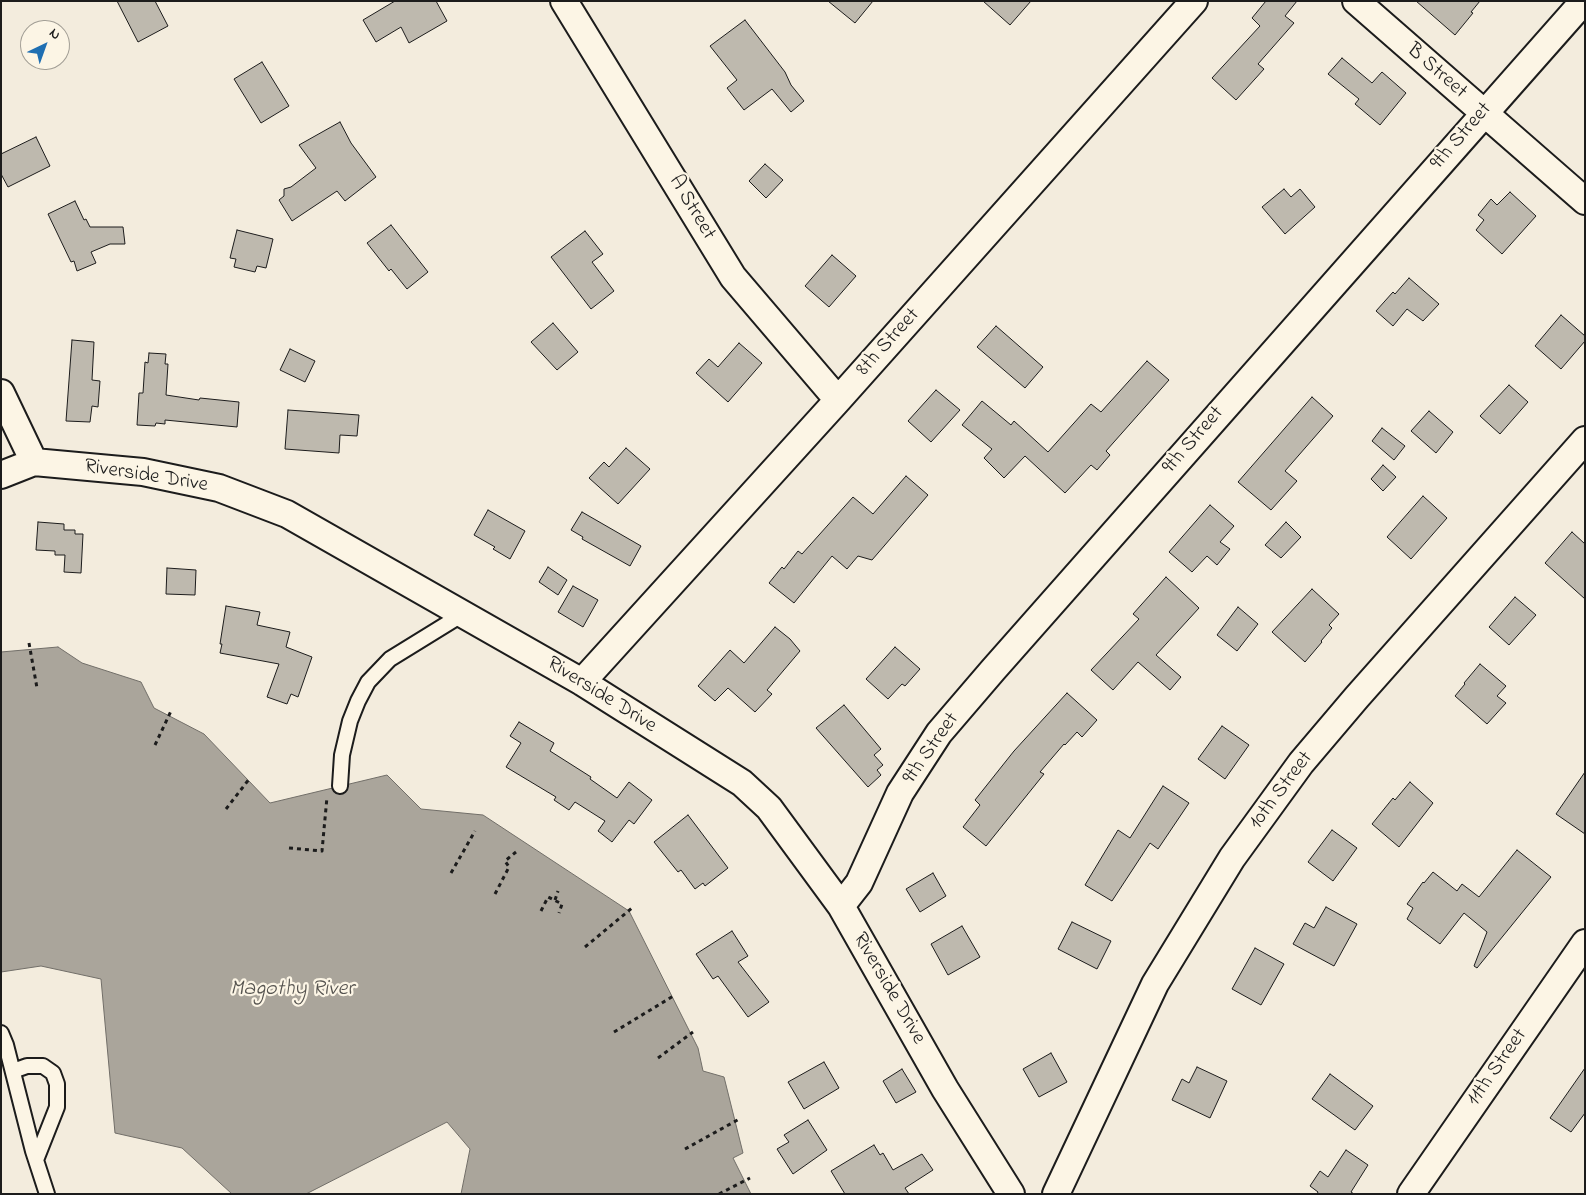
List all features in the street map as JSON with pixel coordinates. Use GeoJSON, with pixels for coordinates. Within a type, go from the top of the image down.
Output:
{"type":"FeatureCollection","features":[{"type":"Feature","properties":{"kind":"street","name":"A Street"},"geometry":{"type":"LineString","coordinates":[[564,1],[733,277],[838,400]]}},
{"type":"Feature","properties":{"kind":"street","name":"8th Street"},"geometry":{"type":"LineString","coordinates":[[582,682],[838,400],[1194,1]]}},
{"type":"Feature","properties":{"kind":"street","name":"B Street"},"geometry":{"type":"LineString","coordinates":[[1356,1],[1585,201]]}},
{"type":"Feature","properties":{"kind":"street","name":"9th Street"},"geometry":{"type":"LineString","coordinates":[[841,906],[859,883],[900,793],[939,734],[992,670],[1584,1]]}},
{"type":"Feature","properties":{"kind":"street"},"geometry":{"type":"LineString","coordinates":[[1,393],[34,462]]}},
{"type":"Feature","properties":{"kind":"street","name":"10th Street"},"geometry":{"type":"LineString","coordinates":[[1056,1194],[1155,984],[1232,858],[1301,763],[1357,697],[1585,440]]}},
{"type":"Feature","properties":{"kind":"street","name":"Riverside Drive"},"geometry":{"type":"LineString","coordinates":[[1,475],[34,462],[143,472],[219,488],[287,514],[582,682],[742,783],[769,808],[841,906],[945,1089],[1011,1194]]}},
{"type":"Feature","properties":{"kind":"street","name":"11th Street"},"geometry":{"type":"LineString","coordinates":[[1412,1194],[1585,944]]}},
{"type":"Feature","properties":{"kind":"lane"},"geometry":{"type":"LineString","coordinates":[[334,790],[350,721],[358,700],[368,682],[390,659],[463,614]]}},
{"type":"Feature","properties":{"kind":"lane"},"geometry":{"type":"LineString","coordinates":[[1,1033],[47,1194]]}},
{"type":"Feature","properties":{"kind":"lane"},"geometry":{"type":"LineString","coordinates":[[12,1071],[28,1066],[43,1066],[53,1073],[57,1084],[57,1107],[36,1160]]}},
{"type":"Feature","properties":{"kind":"path"},"geometry":{"type":"LineString","coordinates":[[29,643],[37,688]]}},
{"type":"Feature","properties":{"kind":"path"},"geometry":{"type":"LineString","coordinates":[[155,744],[170,711]]}},
{"type":"Feature","properties":{"kind":"path"},"geometry":{"type":"LineString","coordinates":[[226,809],[250,778]]}},
{"type":"Feature","properties":{"kind":"path"},"geometry":{"type":"LineString","coordinates":[[289,848],[322,851],[334,790]]}},
{"type":"Feature","properties":{"kind":"path"},"geometry":{"type":"LineString","coordinates":[[450,873],[475,831]]}},
{"type":"Feature","properties":{"kind":"path"},"geometry":{"type":"LineString","coordinates":[[495,894],[509,866],[505,861],[516,852]]}},
{"type":"Feature","properties":{"kind":"path"},"geometry":{"type":"LineString","coordinates":[[555,900],[558,891]]}},
{"type":"Feature","properties":{"kind":"path"},"geometry":{"type":"LineString","coordinates":[[541,911],[548,897],[562,904],[559,913]]}},
{"type":"Feature","properties":{"kind":"path"},"geometry":{"type":"LineString","coordinates":[[585,948],[632,908]]}},
{"type":"Feature","properties":{"kind":"path"},"geometry":{"type":"LineString","coordinates":[[614,1032],[675,995]]}},
{"type":"Feature","properties":{"kind":"path"},"geometry":{"type":"LineString","coordinates":[[658,1058],[693,1032]]}},
{"type":"Feature","properties":{"kind":"path"},"geometry":{"type":"LineString","coordinates":[[685,1149],[741,1118]]}},
{"type":"Feature","properties":{"kind":"path"},"geometry":{"type":"LineString","coordinates":[[719,1194],[750,1178]]}},
{"type":"Feature","properties":{"kind":"water","name":"Magothy River"},"geometry":{"type":"Polygon","coordinates":[[[58,647],[82,663],[141,682],[154,708],[204,734],[270,803],[387,775],[421,809],[483,815],[629,911],[698,1048],[703,1071],[724,1077],[743,1153],[733,1158],[751,1194],[461,1194],[470,1149],[447,1122],[306,1194],[232,1194],[182,1148],[115,1133],[101,979],[41,966],[1,972],[1,652],[58,647]]]}},
{"type":"Feature","properties":{"kind":"building"},"geometry":{"type":"Polygon","coordinates":[[[117,1],[155,1],[168,26],[138,42],[117,1]]]}},
{"type":"Feature","properties":{"kind":"building"},"geometry":{"type":"Polygon","coordinates":[[[395,1],[436,1],[447,21],[409,43],[401,27],[376,42],[363,20],[395,1]]]}},
{"type":"Feature","properties":{"kind":"building"},"geometry":{"type":"Polygon","coordinates":[[[828,1],[873,1],[855,23],[828,1]]]}},
{"type":"Feature","properties":{"kind":"building"},"geometry":{"type":"Polygon","coordinates":[[[983,1],[1031,1],[1010,25],[983,1]]]}},
{"type":"Feature","properties":{"kind":"building"},"geometry":{"type":"Polygon","coordinates":[[[1266,1],[1297,1],[1285,16],[1294,23],[1258,64],[1264,69],[1236,100],[1212,78],[1260,26],[1252,18],[1266,1]]]}},
{"type":"Feature","properties":{"kind":"building"},"geometry":{"type":"Polygon","coordinates":[[[1416,1],[1480,1],[1455,35],[1416,1]]]}},
{"type":"Feature","properties":{"kind":"building"},"geometry":{"type":"Polygon","coordinates":[[[745,20],[785,72],[791,85],[804,101],[791,112],[772,89],[744,110],[727,88],[737,80],[710,46],[745,20]]]}},
{"type":"Feature","properties":{"kind":"building"},"geometry":{"type":"Polygon","coordinates":[[[1342,58],[1372,83],[1382,72],[1406,93],[1380,125],[1355,104],[1359,99],[1328,74],[1342,58]]]}},
{"type":"Feature","properties":{"kind":"building"},"geometry":{"type":"Polygon","coordinates":[[[262,62],[289,106],[261,123],[234,79],[262,62]]]}},
{"type":"Feature","properties":{"kind":"building"},"geometry":{"type":"Polygon","coordinates":[[[340,122],[351,143],[376,177],[345,201],[337,191],[292,221],[279,200],[284,196],[284,189],[291,187],[316,168],[299,145],[340,122]]]}},
{"type":"Feature","properties":{"kind":"building"},"geometry":{"type":"Polygon","coordinates":[[[36,137],[50,166],[8,187],[1,174],[1,154],[36,137]]]}},
{"type":"Feature","properties":{"kind":"building"},"geometry":{"type":"Polygon","coordinates":[[[765,164],[783,180],[766,198],[749,181],[765,164]]]}},
{"type":"Feature","properties":{"kind":"building"},"geometry":{"type":"Polygon","coordinates":[[[1284,189],[1291,197],[1300,189],[1315,207],[1285,234],[1262,207],[1284,189]]]}},
{"type":"Feature","properties":{"kind":"building"},"geometry":{"type":"Polygon","coordinates":[[[1510,192],[1536,216],[1502,254],[1476,230],[1484,220],[1478,215],[1491,199],[1497,205],[1510,192]]]}},
{"type":"Feature","properties":{"kind":"building"},"geometry":{"type":"Polygon","coordinates":[[[75,201],[84,220],[86,219],[90,227],[123,227],[125,244],[110,244],[91,252],[96,263],[77,271],[74,261],[71,262],[48,214],[75,201]]]}},
{"type":"Feature","properties":{"kind":"building"},"geometry":{"type":"Polygon","coordinates":[[[391,225],[428,272],[407,289],[391,269],[389,271],[367,243],[391,225]]]}},
{"type":"Feature","properties":{"kind":"building"},"geometry":{"type":"Polygon","coordinates":[[[237,230],[273,239],[266,268],[257,266],[255,272],[234,267],[236,259],[230,258],[237,230]]]}},
{"type":"Feature","properties":{"kind":"building"},"geometry":{"type":"Polygon","coordinates":[[[585,231],[603,254],[592,262],[614,291],[591,309],[551,257],[585,231]]]}},
{"type":"Feature","properties":{"kind":"building"},"geometry":{"type":"Polygon","coordinates":[[[832,255],[856,276],[829,307],[805,286],[832,255]]]}},
{"type":"Feature","properties":{"kind":"building"},"geometry":{"type":"Polygon","coordinates":[[[1409,278],[1439,304],[1423,321],[1407,309],[1393,326],[1376,311],[1409,278]]]}},
{"type":"Feature","properties":{"kind":"building"},"geometry":{"type":"Polygon","coordinates":[[[1561,315],[1585,336],[1585,341],[1561,369],[1535,346],[1561,315]]]}},
{"type":"Feature","properties":{"kind":"building"},"geometry":{"type":"Polygon","coordinates":[[[553,323],[578,352],[557,370],[531,342],[553,323]]]}},
{"type":"Feature","properties":{"kind":"building"},"geometry":{"type":"Polygon","coordinates":[[[996,326],[1043,367],[1025,388],[977,347],[996,326]]]}},
{"type":"Feature","properties":{"kind":"building"},"geometry":{"type":"Polygon","coordinates":[[[72,340],[94,342],[92,380],[100,381],[98,407],[92,406],[90,422],[66,421],[72,340]]]}},
{"type":"Feature","properties":{"kind":"building"},"geometry":{"type":"Polygon","coordinates":[[[739,343],[762,363],[728,402],[696,373],[709,359],[718,367],[739,343]]]}},
{"type":"Feature","properties":{"kind":"building"},"geometry":{"type":"Polygon","coordinates":[[[290,349],[315,361],[305,382],[280,370],[290,349]]]}},
{"type":"Feature","properties":{"kind":"building"},"geometry":{"type":"Polygon","coordinates":[[[149,353],[166,354],[165,364],[168,364],[166,395],[199,400],[200,398],[239,402],[237,427],[165,420],[165,424],[156,423],[155,426],[137,425],[139,393],[143,393],[145,362],[148,363],[149,353]]]}},
{"type":"Feature","properties":{"kind":"building"},"geometry":{"type":"Polygon","coordinates":[[[1147,361],[1169,380],[1106,451],[1110,455],[1097,470],[1091,465],[1065,493],[1025,456],[1004,478],[984,458],[992,449],[962,425],[982,401],[1011,425],[1014,421],[1048,452],[1091,404],[1101,412],[1147,361]]]}},
{"type":"Feature","properties":{"kind":"building"},"geometry":{"type":"Polygon","coordinates":[[[1509,385],[1528,402],[1500,434],[1480,416],[1509,385]]]}},
{"type":"Feature","properties":{"kind":"building"},"geometry":{"type":"Polygon","coordinates":[[[936,390],[960,410],[931,442],[908,421],[936,390]]]}},
{"type":"Feature","properties":{"kind":"building"},"geometry":{"type":"Polygon","coordinates":[[[1312,397],[1333,416],[1285,471],[1297,481],[1271,510],[1238,482],[1312,397]]]}},
{"type":"Feature","properties":{"kind":"building"},"geometry":{"type":"Polygon","coordinates":[[[288,410],[359,415],[357,436],[340,435],[339,453],[285,449],[288,410]]]}},
{"type":"Feature","properties":{"kind":"building"},"geometry":{"type":"Polygon","coordinates":[[[1429,411],[1453,432],[1436,453],[1411,431],[1429,411]]]}},
{"type":"Feature","properties":{"kind":"building"},"geometry":{"type":"Polygon","coordinates":[[[1382,428],[1405,446],[1394,460],[1372,441],[1382,428]]]}},
{"type":"Feature","properties":{"kind":"building"},"geometry":{"type":"Polygon","coordinates":[[[626,448],[650,469],[618,504],[589,478],[604,462],[609,467],[626,448]]]}},
{"type":"Feature","properties":{"kind":"building"},"geometry":{"type":"Polygon","coordinates":[[[1383,465],[1396,477],[1383,491],[1371,479],[1383,465]]]}},
{"type":"Feature","properties":{"kind":"building"},"geometry":{"type":"Polygon","coordinates":[[[906,476],[928,495],[872,560],[858,556],[847,569],[832,556],[794,603],[769,583],[782,567],[784,569],[798,551],[802,554],[853,497],[873,514],[906,476]]]}},
{"type":"Feature","properties":{"kind":"building"},"geometry":{"type":"Polygon","coordinates":[[[1423,496],[1447,518],[1411,559],[1387,537],[1423,496]]]}},
{"type":"Feature","properties":{"kind":"building"},"geometry":{"type":"Polygon","coordinates":[[[1210,505],[1234,526],[1220,542],[1230,549],[1217,565],[1207,556],[1192,572],[1169,552],[1210,505]]]}},
{"type":"Feature","properties":{"kind":"building"},"geometry":{"type":"Polygon","coordinates":[[[488,510],[525,531],[510,559],[493,549],[495,547],[474,535],[488,510]]]}},
{"type":"Feature","properties":{"kind":"building"},"geometry":{"type":"Polygon","coordinates":[[[582,512],[641,546],[630,566],[582,539],[583,537],[571,530],[582,512]]]}},
{"type":"Feature","properties":{"kind":"building"},"geometry":{"type":"Polygon","coordinates":[[[38,522],[64,524],[64,530],[75,530],[75,534],[83,534],[81,573],[64,572],[65,555],[55,555],[55,551],[36,550],[38,522]]]}},
{"type":"Feature","properties":{"kind":"building"},"geometry":{"type":"Polygon","coordinates":[[[1286,522],[1301,537],[1281,558],[1265,545],[1286,522]]]}},
{"type":"Feature","properties":{"kind":"building"},"geometry":{"type":"Polygon","coordinates":[[[1572,532],[1585,544],[1585,599],[1545,563],[1572,532]]]}},
{"type":"Feature","properties":{"kind":"building"},"geometry":{"type":"Polygon","coordinates":[[[548,567],[567,580],[558,595],[539,582],[548,567]]]}},
{"type":"Feature","properties":{"kind":"building"},"geometry":{"type":"Polygon","coordinates":[[[167,568],[196,570],[195,595],[166,594],[167,568]]]}},
{"type":"Feature","properties":{"kind":"building"},"geometry":{"type":"Polygon","coordinates":[[[1166,577],[1199,608],[1156,655],[1181,677],[1170,690],[1138,662],[1113,690],[1091,670],[1139,619],[1133,614],[1166,577]]]}},
{"type":"Feature","properties":{"kind":"building"},"geometry":{"type":"Polygon","coordinates":[[[573,586],[598,600],[583,627],[558,612],[573,586]]]}},
{"type":"Feature","properties":{"kind":"building"},"geometry":{"type":"Polygon","coordinates":[[[1312,589],[1339,614],[1329,625],[1332,628],[1305,662],[1272,632],[1312,589]]]}},
{"type":"Feature","properties":{"kind":"building"},"geometry":{"type":"Polygon","coordinates":[[[1515,597],[1536,615],[1509,645],[1489,627],[1515,597]]]}},
{"type":"Feature","properties":{"kind":"building"},"geometry":{"type":"Polygon","coordinates":[[[226,606],[260,612],[257,625],[290,632],[286,647],[312,657],[298,697],[291,694],[287,704],[267,697],[279,664],[220,653],[226,606]]]}},
{"type":"Feature","properties":{"kind":"building"},"geometry":{"type":"Polygon","coordinates":[[[1238,607],[1258,624],[1237,651],[1217,635],[1238,607]]]}},
{"type":"Feature","properties":{"kind":"building"},"geometry":{"type":"Polygon","coordinates":[[[775,627],[790,639],[800,651],[767,690],[772,694],[755,712],[728,688],[715,701],[698,686],[730,650],[744,663],[775,627]]]}},
{"type":"Feature","properties":{"kind":"building"},"geometry":{"type":"Polygon","coordinates":[[[895,647],[920,669],[905,686],[902,684],[888,699],[866,679],[895,647]]]}},
{"type":"Feature","properties":{"kind":"building"},"geometry":{"type":"Polygon","coordinates":[[[1480,664],[1506,686],[1497,696],[1506,703],[1487,724],[1455,696],[1480,664]]]}},
{"type":"Feature","properties":{"kind":"building"},"geometry":{"type":"Polygon","coordinates":[[[1067,693],[1097,720],[1082,737],[1077,732],[1064,744],[1040,772],[1044,774],[986,846],[963,827],[980,805],[975,800],[1014,751],[1067,693]]]}},
{"type":"Feature","properties":{"kind":"building"},"geometry":{"type":"Polygon","coordinates":[[[844,705],[881,749],[874,755],[883,765],[877,770],[881,775],[868,787],[816,728],[844,705]]]}},
{"type":"Feature","properties":{"kind":"building"},"geometry":{"type":"Polygon","coordinates":[[[519,722],[554,743],[550,751],[591,777],[590,779],[617,798],[629,782],[652,800],[634,824],[629,820],[612,842],[598,831],[605,821],[575,802],[569,810],[554,800],[556,797],[506,767],[521,743],[510,736],[519,722]]]}},
{"type":"Feature","properties":{"kind":"building"},"geometry":{"type":"Polygon","coordinates":[[[1222,726],[1249,745],[1225,779],[1198,759],[1222,726]]]}},
{"type":"Feature","properties":{"kind":"building"},"geometry":{"type":"Polygon","coordinates":[[[1585,772],[1585,834],[1556,814],[1585,772]]]}},
{"type":"Feature","properties":{"kind":"building"},"geometry":{"type":"Polygon","coordinates":[[[1410,782],[1433,803],[1399,847],[1372,824],[1393,798],[1395,800],[1410,782]]]}},
{"type":"Feature","properties":{"kind":"building"},"geometry":{"type":"Polygon","coordinates":[[[1163,786],[1189,803],[1158,849],[1150,843],[1112,901],[1085,885],[1118,830],[1130,838],[1163,786]]]}},
{"type":"Feature","properties":{"kind":"building"},"geometry":{"type":"Polygon","coordinates":[[[688,815],[728,868],[705,886],[703,883],[695,889],[681,870],[678,872],[654,842],[688,815]]]}},
{"type":"Feature","properties":{"kind":"building"},"geometry":{"type":"Polygon","coordinates":[[[1332,830],[1357,848],[1333,881],[1308,862],[1332,830]]]}},
{"type":"Feature","properties":{"kind":"building"},"geometry":{"type":"Polygon","coordinates":[[[1517,850],[1551,877],[1477,968],[1474,966],[1487,932],[1464,913],[1440,944],[1407,919],[1413,908],[1407,904],[1433,872],[1457,891],[1462,884],[1479,897],[1517,850]]]}},
{"type":"Feature","properties":{"kind":"building"},"geometry":{"type":"Polygon","coordinates":[[[933,873],[946,896],[920,912],[906,889],[933,873]]]}},
{"type":"Feature","properties":{"kind":"building"},"geometry":{"type":"Polygon","coordinates":[[[1326,907],[1357,924],[1334,966],[1293,944],[1305,923],[1314,928],[1326,907]]]}},
{"type":"Feature","properties":{"kind":"building"},"geometry":{"type":"Polygon","coordinates":[[[1072,922],[1111,941],[1097,969],[1058,949],[1072,922]]]}},
{"type":"Feature","properties":{"kind":"building"},"geometry":{"type":"Polygon","coordinates":[[[962,926],[980,957],[948,975],[931,944],[962,926]]]}},
{"type":"Feature","properties":{"kind":"building"},"geometry":{"type":"Polygon","coordinates":[[[732,931],[748,956],[738,962],[769,1002],[748,1017],[718,976],[713,979],[696,954],[732,931]]]}},
{"type":"Feature","properties":{"kind":"building"},"geometry":{"type":"Polygon","coordinates":[[[1255,948],[1284,964],[1261,1005],[1232,989],[1255,948]]]}},
{"type":"Feature","properties":{"kind":"building"},"geometry":{"type":"Polygon","coordinates":[[[1051,1053],[1067,1082],[1039,1097],[1023,1069],[1051,1053]]]}},
{"type":"Feature","properties":{"kind":"building"},"geometry":{"type":"Polygon","coordinates":[[[824,1062],[839,1088],[804,1109],[788,1082],[824,1062]]]}},
{"type":"Feature","properties":{"kind":"building"},"geometry":{"type":"Polygon","coordinates":[[[1197,1067],[1227,1081],[1210,1118],[1172,1100],[1182,1079],[1189,1083],[1197,1067]]]}},
{"type":"Feature","properties":{"kind":"building"},"geometry":{"type":"Polygon","coordinates":[[[1585,1068],[1585,1113],[1571,1132],[1550,1118],[1585,1068]]]}},
{"type":"Feature","properties":{"kind":"building"},"geometry":{"type":"Polygon","coordinates":[[[902,1069],[916,1092],[896,1103],[883,1081],[902,1069]]]}},
{"type":"Feature","properties":{"kind":"building"},"geometry":{"type":"Polygon","coordinates":[[[1330,1074],[1373,1106],[1355,1130],[1312,1099],[1330,1074]]]}},
{"type":"Feature","properties":{"kind":"building"},"geometry":{"type":"Polygon","coordinates":[[[808,1120],[827,1150],[793,1174],[777,1149],[789,1142],[784,1135],[808,1120]]]}},
{"type":"Feature","properties":{"kind":"building"},"geometry":{"type":"Polygon","coordinates":[[[874,1145],[880,1155],[883,1153],[893,1170],[922,1154],[933,1170],[905,1188],[909,1194],[845,1194],[831,1171],[874,1145]]]}},
{"type":"Feature","properties":{"kind":"building"},"geometry":{"type":"Polygon","coordinates":[[[1346,1150],[1368,1165],[1351,1192],[1354,1194],[1317,1194],[1318,1192],[1310,1186],[1320,1171],[1328,1177],[1346,1150]]]}}]}
